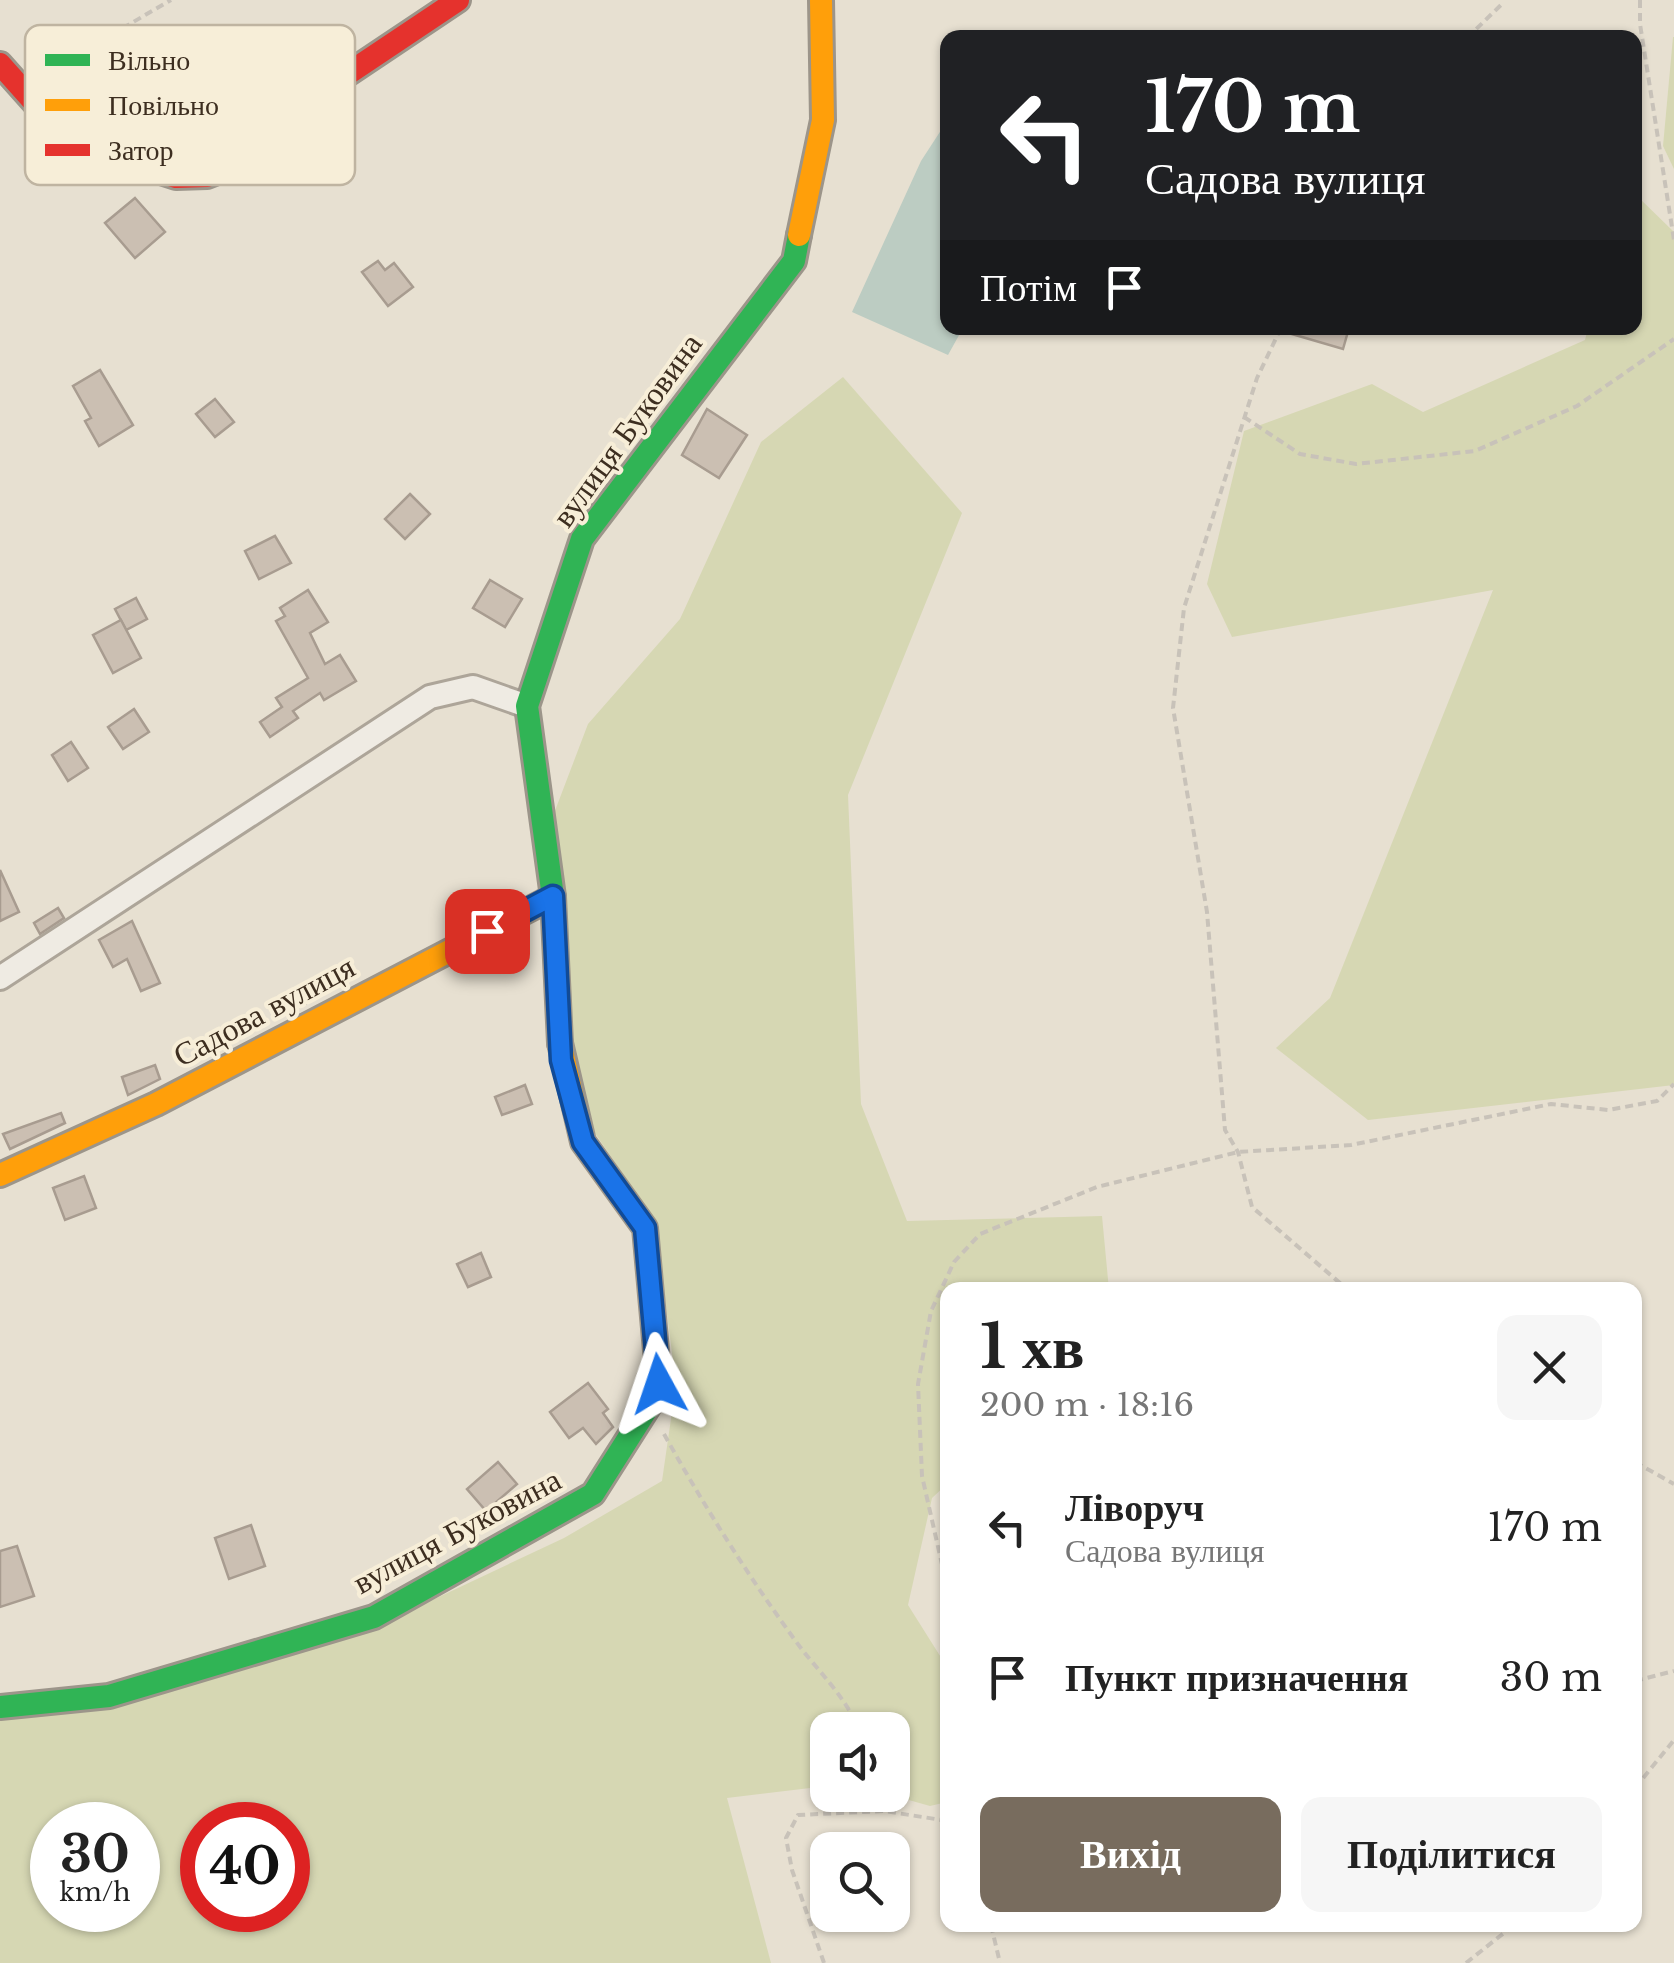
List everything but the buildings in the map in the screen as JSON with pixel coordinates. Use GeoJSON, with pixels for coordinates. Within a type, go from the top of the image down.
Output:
{"type":"FeatureCollection","features":[{"type":"Feature","properties":{"kind":"street"},"geometry":{"type":"LineString","coordinates":[[355,69],[458,0]]}},
{"type":"Feature","properties":{"kind":"street","name":"вулиця Буковина"},"geometry":{"type":"LineString","coordinates":[[0,1707],[108,1696],[374,1617],[593,1494],[650,1408],[659,1384],[645,1228],[583,1142],[561,1060],[553,896],[526,706],[582,539],[794,261],[823,120],[821,0]]}},
{"type":"Feature","properties":{"kind":"street"},"geometry":{"type":"LineString","coordinates":[[0,64],[25,89]]}},
{"type":"Feature","properties":{"kind":"street"},"geometry":{"type":"LineString","coordinates":[[0,978],[430,697],[473,687],[526,706]]}},
{"type":"Feature","properties":{"kind":"street","name":"Садова вулиця"},"geometry":{"type":"LineString","coordinates":[[0,1175],[156,1104],[553,896]]}},
{"type":"Feature","properties":{"kind":"path"},"geometry":{"type":"LineString","coordinates":[[128,25],[170,0]]}},
{"type":"Feature","properties":{"kind":"path"},"geometry":{"type":"LineString","coordinates":[[1640,0],[1641,30]]}},
{"type":"Feature","properties":{"kind":"path"},"geometry":{"type":"LineString","coordinates":[[1476,30],[1504,3]]}},
{"type":"Feature","properties":{"kind":"path"},"geometry":{"type":"LineString","coordinates":[[1642,37],[1674,240]]}},
{"type":"Feature","properties":{"kind":"path"},"geometry":{"type":"LineString","coordinates":[[1278,335],[1244,417],[1184,608],[1173,708],[1207,912],[1225,1130],[1238,1152],[1252,1207],[1339,1282]]}},
{"type":"Feature","properties":{"kind":"path"},"geometry":{"type":"LineString","coordinates":[[1244,417],[1300,454],[1356,464],[1475,451],[1578,406],[1674,339]]}},
{"type":"Feature","properties":{"kind":"path"},"geometry":{"type":"LineString","coordinates":[[945,1282],[954,1262],[980,1234],[1096,1187],[1238,1152],[1351,1145],[1551,1104],[1608,1110],[1657,1101],[1674,1084]]}},
{"type":"Feature","properties":{"kind":"path"},"geometry":{"type":"LineString","coordinates":[[940,1292],[931,1311],[918,1384],[922,1476],[940,1556]]}},
{"type":"Feature","properties":{"kind":"path"},"geometry":{"type":"LineString","coordinates":[[650,1408],[708,1514],[805,1654],[852,1712]]}},
{"type":"Feature","properties":{"kind":"path"},"geometry":{"type":"LineString","coordinates":[[1642,1466],[1674,1484]]}},
{"type":"Feature","properties":{"kind":"path"},"geometry":{"type":"LineString","coordinates":[[1642,1679],[1674,1671]]}},
{"type":"Feature","properties":{"kind":"path"},"geometry":{"type":"LineString","coordinates":[[1642,1779],[1674,1740]]}},
{"type":"Feature","properties":{"kind":"path"},"geometry":{"type":"LineString","coordinates":[[824,1963],[792,1870],[786,1838],[798,1815],[862,1812]]}},
{"type":"Feature","properties":{"kind":"path"},"geometry":{"type":"LineString","coordinates":[[890,1812],[940,1820]]}},
{"type":"Feature","properties":{"kind":"path"},"geometry":{"type":"LineString","coordinates":[[993,1932],[1000,1963]]}},
{"type":"Feature","properties":{"kind":"path"},"geometry":{"type":"LineString","coordinates":[[1466,1963],[1505,1932]]}},
{"type":"Feature","properties":{"kind":"green space"},"geometry":{"type":"Polygon","coordinates":[[[1674,37],[1674,169],[1663,146],[1674,37]]]}},
{"type":"Feature","properties":{"kind":"green space"},"geometry":{"type":"Polygon","coordinates":[[[1642,201],[1674,232],[1674,1085],[1368,1120],[1276,1048],[1330,998],[1493,590],[1232,637],[1207,584],[1244,431],[1372,384],[1423,412],[1585,340],[1586,335],[1642,335],[1642,201]]]}},
{"type":"Feature","properties":{"kind":"green space"},"geometry":{"type":"Polygon","coordinates":[[[843,377],[962,513],[848,795],[861,1104],[907,1221],[1102,1216],[1108,1282],[940,1282],[940,1491],[932,1498],[908,1605],[940,1656],[940,1804],[930,1806],[910,1800],[910,1712],[810,1712],[810,1788],[727,1798],[771,1963],[0,1963],[0,1717],[375,1627],[564,1538],[662,1481],[676,1384],[655,1221],[590,1126],[572,1049],[553,816],[588,724],[680,619],[761,442],[843,377]]]}},
{"type":"Feature","properties":{"kind":"shaded area"},"geometry":{"type":"Polygon","coordinates":[[[940,132],[940,335],[959,335],[948,355],[852,312],[921,161],[940,132]]]}},
{"type":"Feature","properties":{"kind":"traffic: fast"},"geometry":{"type":"LineString","coordinates":[[560,1043],[553,897],[527,706],[582,539],[794,261],[799,235]]}},
{"type":"Feature","properties":{"kind":"traffic: fast"},"geometry":{"type":"LineString","coordinates":[[0,1707],[109,1696],[374,1617],[593,1494],[652,1401]]}},
{"type":"Feature","properties":{"kind":"traffic: slow"},"geometry":{"type":"LineString","coordinates":[[799,235],[823,120],[821,0]]}},
{"type":"Feature","properties":{"kind":"traffic: slow"},"geometry":{"type":"LineString","coordinates":[[0,1175],[156,1104],[553,897]]}},
{"type":"Feature","properties":{"kind":"traffic: slow"},"geometry":{"type":"LineString","coordinates":[[560,1043],[583,1142],[645,1228],[659,1384],[652,1401]]}},
{"type":"Feature","properties":{"kind":"traffic: jam"},"geometry":{"type":"LineString","coordinates":[[355,69],[458,0]]}},
{"type":"Feature","properties":{"kind":"traffic: jam"},"geometry":{"type":"LineString","coordinates":[[0,64],[25,92]]}},
{"type":"Feature","properties":{"kind":"route"},"geometry":{"type":"LineString","coordinates":[[487,931],[553,896],[561,1060],[583,1142],[645,1228],[659,1384]]}}]}
